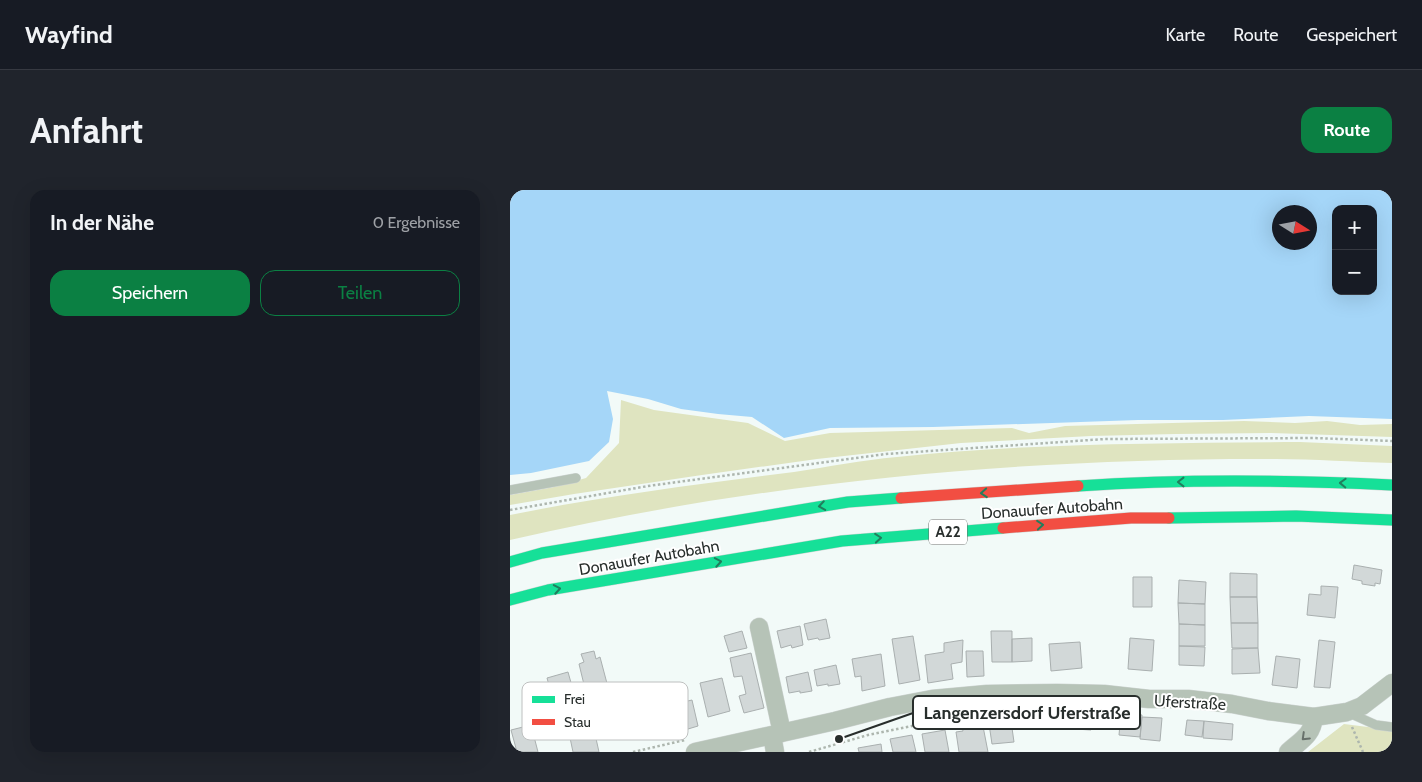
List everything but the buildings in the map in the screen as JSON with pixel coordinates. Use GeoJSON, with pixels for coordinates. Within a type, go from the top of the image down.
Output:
{"type":"FeatureCollection","features":[{"type":"Feature","properties":{"kind":"highway","name":"Donauufer Autobahn"},"geometry":{"type":"LineString","coordinates":[[510,562],[542,553],[848,502],[1136,482],[1302,481],[1392,485]]}},
{"type":"Feature","properties":{"kind":"highway","name":"Donauufer Autobahn"},"geometry":{"type":"LineString","coordinates":[[510,600],[548,590],[842,541],[1131,518],[1296,516],[1392,520]]}},
{"type":"Feature","properties":{"kind":"street"},"geometry":{"type":"LineString","coordinates":[[759,627],[776,740]]}},
{"type":"Feature","properties":{"kind":"street","name":"Uferstraße"},"geometry":{"type":"LineString","coordinates":[[694,752],[776,740],[835,721],[932,699],[987,694],[1104,694],[1149,700],[1188,699],[1314,717],[1347,712],[1362,706],[1392,683]]}},
{"type":"Feature","properties":{"kind":"street"},"geometry":{"type":"LineString","coordinates":[[1288,752],[1310,732],[1314,724],[1314,717]]}},
{"type":"Feature","properties":{"kind":"lane"},"geometry":{"type":"LineString","coordinates":[[510,490],[576,478]]}},
{"type":"Feature","properties":{"kind":"lane"},"geometry":{"type":"LineString","coordinates":[[1347,712],[1376,725],[1392,727]]}},
{"type":"Feature","properties":{"kind":"path"},"geometry":{"type":"LineString","coordinates":[[510,510],[648,486],[886,454],[1105,439],[1314,438],[1392,441]]}},
{"type":"Feature","properties":{"kind":"path"},"geometry":{"type":"LineString","coordinates":[[809,752],[868,735],[1007,710],[1006,694]]}},
{"type":"Feature","properties":{"kind":"path"},"geometry":{"type":"LineString","coordinates":[[1347,712],[1363,752]]}},
{"type":"Feature","properties":{"kind":"green space"},"geometry":{"type":"Polygon","coordinates":[[[621,400],[654,410],[748,423],[785,441],[830,433],[1012,428],[1029,433],[1065,426],[1244,421],[1295,423],[1327,421],[1360,425],[1392,424],[1392,437],[1271,433],[1176,434],[1091,436],[961,443],[817,459],[510,505],[510,495],[554,487],[586,478],[619,443],[621,400]]]}},
{"type":"Feature","properties":{"kind":"green space"},"geometry":{"type":"Polygon","coordinates":[[[1300,442],[1392,446],[1392,463],[1291,459],[1180,460],[1083,463],[891,477],[699,503],[604,520],[510,540],[510,515],[616,496],[871,460],[947,452],[1048,446],[1300,442]]]}},
{"type":"Feature","properties":{"kind":"green space"},"geometry":{"type":"Polygon","coordinates":[[[1344,724],[1392,730],[1392,752],[1308,752],[1344,724]]]}},
{"type":"Feature","properties":{"kind":"water"},"geometry":{"type":"Polygon","coordinates":[[[510,190],[1392,190],[1392,419],[1309,416],[1223,420],[1138,420],[933,427],[830,428],[784,438],[752,417],[681,409],[648,399],[607,391],[613,419],[609,442],[589,461],[531,473],[510,475],[510,190]]]}},
{"type":"Feature","properties":{"kind":"traffic: fast"},"geometry":{"type":"LineString","coordinates":[[1078,486],[1156,482],[1235,481],[1392,485]]}},
{"type":"Feature","properties":{"kind":"traffic: fast"},"geometry":{"type":"LineString","coordinates":[[510,562],[542,553],[848,502],[901,498]]}},
{"type":"Feature","properties":{"kind":"traffic: fast"},"geometry":{"type":"LineString","coordinates":[[1169,518],[1296,516],[1392,520]]}},
{"type":"Feature","properties":{"kind":"traffic: fast"},"geometry":{"type":"LineString","coordinates":[[510,600],[548,590],[842,541],[1003,528]]}},
{"type":"Feature","properties":{"kind":"traffic: jam"},"geometry":{"type":"LineString","coordinates":[[901,498],[1078,486]]}},
{"type":"Feature","properties":{"kind":"traffic: jam"},"geometry":{"type":"LineString","coordinates":[[1003,528],[1131,518],[1169,518]]}},
{"type":"Feature","properties":{"kind":"place","name":"Langenzersdorf Uferstraße"},"geometry":{"type":"Point","coordinates":[839,739]}}]}
